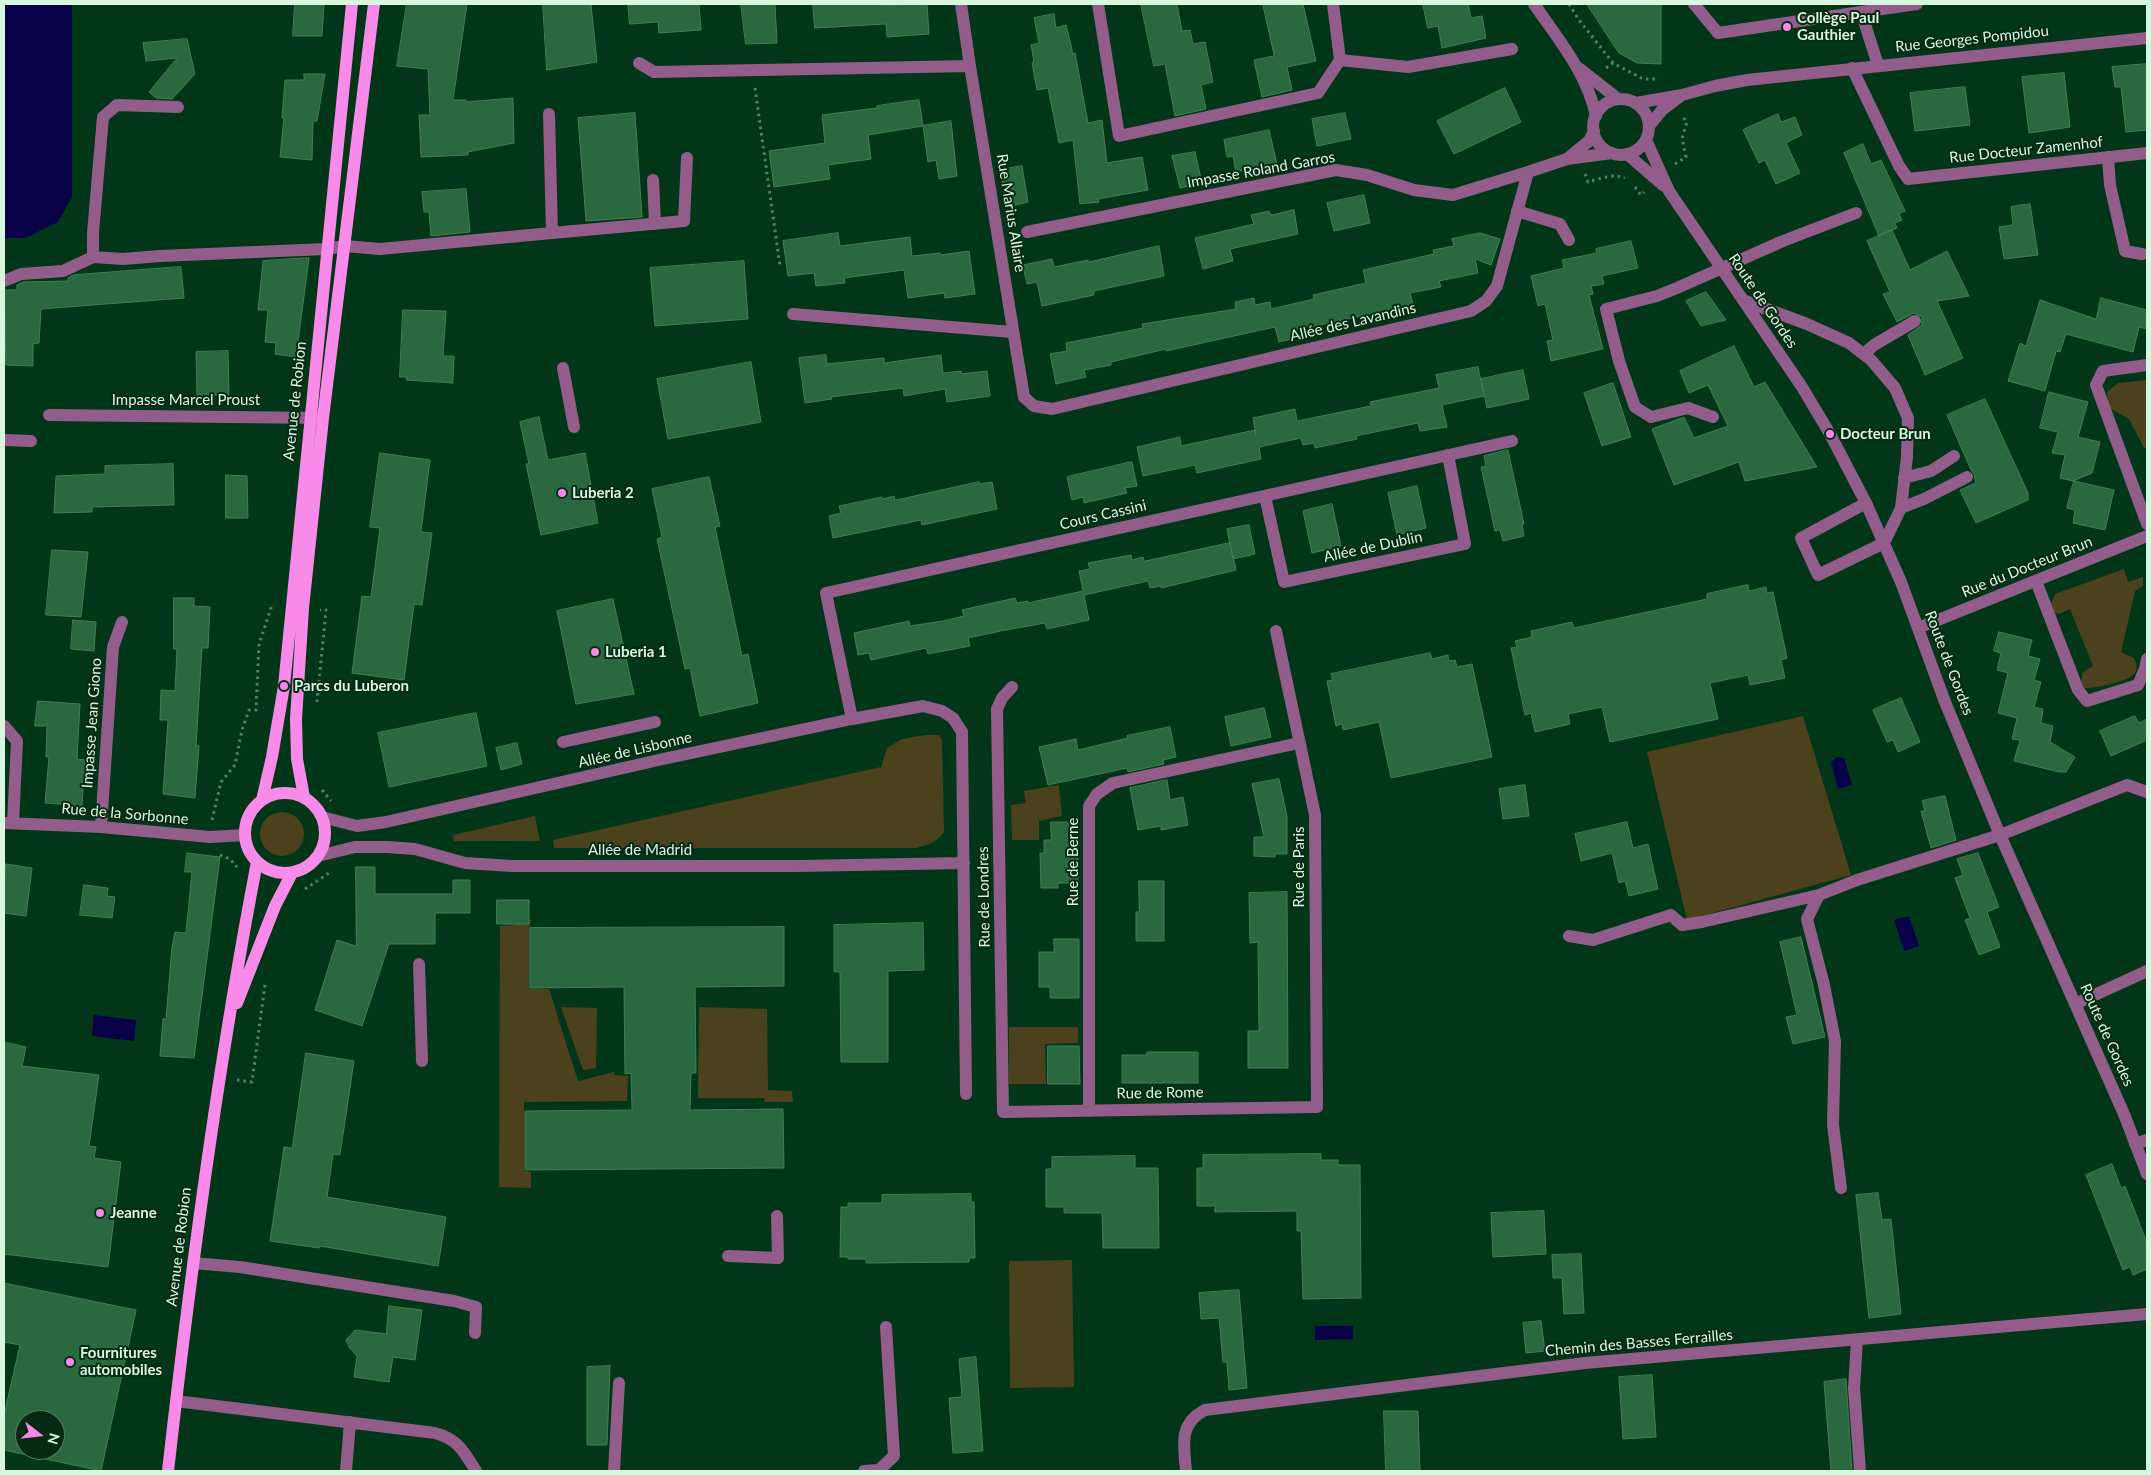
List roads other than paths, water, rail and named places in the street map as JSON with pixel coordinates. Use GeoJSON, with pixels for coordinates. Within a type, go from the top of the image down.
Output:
{"type":"FeatureCollection","features":[{"type":"Feature","properties":{"kind":"main road","name":"Avenue de Robion"},"geometry":{"type":"LineString","coordinates":[[304,797],[297,759],[297,608],[310,417],[352,4]]}},
{"type":"Feature","properties":{"kind":"main road","name":"Avenue de Robion"},"geometry":{"type":"LineString","coordinates":[[262,800],[272,757],[297,608],[324,418],[374,4]]}},
{"type":"Feature","properties":{"kind":"main road"},"geometry":{"type":"LineString","coordinates":[[290,793],[304,797],[315,806],[322,817],[325,830],[324,844],[318,856],[307,867],[292,873],[279,873],[267,870],[250,854],[244,836],[246,822],[252,810],[262,800],[275,794],[290,793]]}},
{"type":"Feature","properties":{"kind":"main road","name":"Avenue de Robion"},"geometry":{"type":"LineString","coordinates":[[168,1471],[193,1262],[219,1076],[257,862]]}},
{"type":"Feature","properties":{"kind":"main road","name":"Avenue de Robion"},"geometry":{"type":"LineString","coordinates":[[227,1028],[275,906],[292,873]]}},
{"type":"Feature","properties":{"kind":"street","name":"Rue Marius Allaire"},"geometry":{"type":"LineString","coordinates":[[962,4],[970,66],[1024,397],[1034,406],[1052,409]]}},
{"type":"Feature","properties":{"kind":"street"},"geometry":{"type":"LineString","coordinates":[[1098,4],[1119,136],[1318,93],[1340,60],[1334,4]]}},
{"type":"Feature","properties":{"kind":"street"},"geometry":{"type":"LineString","coordinates":[[1534,4],[1578,68],[1593,104],[1596,116],[1594,131],[1589,141],[1573,158]]}},
{"type":"Feature","properties":{"kind":"street"},"geometry":{"type":"LineString","coordinates":[[1694,4],[1718,32],[1862,12],[1880,6],[1918,4]]}},
{"type":"Feature","properties":{"kind":"street"},"geometry":{"type":"LineString","coordinates":[[1862,12],[1878,66]]}},
{"type":"Feature","properties":{"kind":"street","name":"Rue Georges Pompidou"},"geometry":{"type":"LineString","coordinates":[[1636,103],[1682,96],[1715,86],[1747,80],[2147,38]]}},
{"type":"Feature","properties":{"kind":"street"},"geometry":{"type":"LineString","coordinates":[[1340,60],[1408,67],[1512,49]]}},
{"type":"Feature","properties":{"kind":"street"},"geometry":{"type":"LineString","coordinates":[[640,63],[654,72],[970,66]]}},
{"type":"Feature","properties":{"kind":"street"},"geometry":{"type":"LineString","coordinates":[[1528,172],[1573,158],[1612,153],[1627,154],[1641,146],[1646,140],[1649,126],[1648,116],[1636,103],[1618,99],[1578,68]]}},
{"type":"Feature","properties":{"kind":"street","name":"Rue Docteur Zamenhof"},"geometry":{"type":"LineString","coordinates":[[1852,68],[1899,166],[1908,179],[2147,153]]}},
{"type":"Feature","properties":{"kind":"street","name":"Rue Georges Pompidou"},"geometry":{"type":"LineString","coordinates":[[1649,126],[1662,110],[1682,96]]}},
{"type":"Feature","properties":{"kind":"street"},"geometry":{"type":"LineString","coordinates":[[1596,116],[1601,108],[1609,102],[1618,99]]}},
{"type":"Feature","properties":{"kind":"street"},"geometry":{"type":"LineString","coordinates":[[93,257],[93,233],[103,117],[117,105],[178,107]]}},
{"type":"Feature","properties":{"kind":"street"},"geometry":{"type":"LineString","coordinates":[[549,114],[552,233]]}},
{"type":"Feature","properties":{"kind":"street"},"geometry":{"type":"LineString","coordinates":[[1594,131],[1600,145],[1612,153]]}},
{"type":"Feature","properties":{"kind":"street","name":"Route de Gordes"},"geometry":{"type":"LineString","coordinates":[[1646,140],[1669,192],[1745,301],[1802,388],[1830,434],[1866,503],[1884,543],[1945,702],[2000,835],[2075,1004],[2141,1142],[2147,1174]]}},
{"type":"Feature","properties":{"kind":"street","name":"Route de Gordes"},"geometry":{"type":"LineString","coordinates":[[1627,154],[1669,192]]}},
{"type":"Feature","properties":{"kind":"street"},"geometry":{"type":"LineString","coordinates":[[2108,157],[2110,185],[2125,251],[2142,254]]}},
{"type":"Feature","properties":{"kind":"street"},"geometry":{"type":"LineString","coordinates":[[4,280],[21,274],[63,271],[93,257],[123,260],[160,256],[326,249],[345,246],[380,249],[684,221],[687,158]]}},
{"type":"Feature","properties":{"kind":"street","name":"Impasse Roland Garros"},"geometry":{"type":"LineString","coordinates":[[1027,232],[1336,170],[1367,175],[1414,190],[1453,195],[1528,172]]}},
{"type":"Feature","properties":{"kind":"street","name":"Allée des Lavandins"},"geometry":{"type":"LineString","coordinates":[[1052,409],[1471,310],[1486,302],[1497,286],[1528,172]]}},
{"type":"Feature","properties":{"kind":"street"},"geometry":{"type":"LineString","coordinates":[[653,180],[655,224]]}},
{"type":"Feature","properties":{"kind":"street"},"geometry":{"type":"LineString","coordinates":[[1517,211],[1560,224],[1569,240]]}},
{"type":"Feature","properties":{"kind":"street"},"geometry":{"type":"LineString","coordinates":[[1713,417],[1688,408],[1651,417],[1635,407],[1619,361],[1606,309],[1657,296],[1723,269],[1783,241],[1856,213]]}},
{"type":"Feature","properties":{"kind":"street"},"geometry":{"type":"LineString","coordinates":[[1745,301],[1808,324],[1849,343],[1871,360],[1895,388],[1908,418],[1901,508],[1884,543],[1818,575],[1801,538],[1866,503]]}},
{"type":"Feature","properties":{"kind":"street"},"geometry":{"type":"LineString","coordinates":[[793,314],[1012,332]]}},
{"type":"Feature","properties":{"kind":"street"},"geometry":{"type":"LineString","coordinates":[[1864,354],[1874,345],[1915,321]]}},
{"type":"Feature","properties":{"kind":"street"},"geometry":{"type":"LineString","coordinates":[[2147,365],[2102,371],[2096,385],[2147,524]]}},
{"type":"Feature","properties":{"kind":"street"},"geometry":{"type":"LineString","coordinates":[[563,368],[574,427]]}},
{"type":"Feature","properties":{"kind":"street","name":"Impasse Marcel Proust"},"geometry":{"type":"LineString","coordinates":[[49,415],[324,418]]}},
{"type":"Feature","properties":{"kind":"street"},"geometry":{"type":"LineString","coordinates":[[4,440],[31,441]]}},
{"type":"Feature","properties":{"kind":"street","name":"Cours Cassini"},"geometry":{"type":"LineString","coordinates":[[852,719],[826,593],[1512,441]]}},
{"type":"Feature","properties":{"kind":"street","name":"Allée de Dublin"},"geometry":{"type":"LineString","coordinates":[[1265,496],[1284,582],[1465,544],[1448,455]]}},
{"type":"Feature","properties":{"kind":"street"},"geometry":{"type":"LineString","coordinates":[[1904,478],[1931,471],[1954,456]]}},
{"type":"Feature","properties":{"kind":"street"},"geometry":{"type":"LineString","coordinates":[[1901,508],[1924,499],[1966,476]]}},
{"type":"Feature","properties":{"kind":"street","name":"Rue du Docteur Brun"},"geometry":{"type":"LineString","coordinates":[[1918,628],[2147,536]]}},
{"type":"Feature","properties":{"kind":"street"},"geometry":{"type":"LineString","coordinates":[[2036,581],[2078,690],[2087,702],[2138,685],[2145,669],[2147,658]]}},
{"type":"Feature","properties":{"kind":"street","name":"Impasse Jean Giono"},"geometry":{"type":"LineString","coordinates":[[102,827],[113,647],[122,622]]}},
{"type":"Feature","properties":{"kind":"street","name":"Rue de Paris"},"geometry":{"type":"LineString","coordinates":[[1276,631],[1316,815],[1317,1107]]}},
{"type":"Feature","properties":{"kind":"street","name":"Rue de Londres"},"geometry":{"type":"LineString","coordinates":[[1003,1112],[997,710],[1002,698],[1012,687]]}},
{"type":"Feature","properties":{"kind":"street","name":"Allée de Lisbonne"},"geometry":{"type":"LineString","coordinates":[[322,817],[357,826],[386,822],[663,759],[923,706],[942,711],[953,718],[962,732],[964,863]]}},
{"type":"Feature","properties":{"kind":"street"},"geometry":{"type":"LineString","coordinates":[[563,742],[655,722]]}},
{"type":"Feature","properties":{"kind":"street"},"geometry":{"type":"LineString","coordinates":[[4,726],[17,741],[8,823]]}},
{"type":"Feature","properties":{"kind":"street","name":"Rue de Berne"},"geometry":{"type":"LineString","coordinates":[[1089,1111],[1089,806],[1097,794],[1113,783],[1299,743]]}},
{"type":"Feature","properties":{"kind":"street"},"geometry":{"type":"LineString","coordinates":[[1569,936],[1593,940],[1671,915],[1682,924],[1689,924],[1819,895],[1857,880],[2000,835],[2126,785],[2147,792]]}},
{"type":"Feature","properties":{"kind":"street","name":"Rue de la Sorbonne"},"geometry":{"type":"LineString","coordinates":[[8,823],[102,827],[210,837],[244,836]]}},
{"type":"Feature","properties":{"kind":"street","name":"Allée de Madrid"},"geometry":{"type":"LineString","coordinates":[[318,856],[355,847],[387,847],[415,849],[465,863],[512,866],[798,866],[964,863]]}},
{"type":"Feature","properties":{"kind":"street"},"geometry":{"type":"LineString","coordinates":[[964,863],[966,1094]]}},
{"type":"Feature","properties":{"kind":"street"},"geometry":{"type":"LineString","coordinates":[[1819,895],[1806,919],[1824,986],[1834,1041],[1833,1125],[1841,1188]]}},
{"type":"Feature","properties":{"kind":"street"},"geometry":{"type":"LineString","coordinates":[[419,964],[422,1060]]}},
{"type":"Feature","properties":{"kind":"street"},"geometry":{"type":"LineString","coordinates":[[2075,1004],[2147,971]]}},
{"type":"Feature","properties":{"kind":"street","name":"Rue de Rome"},"geometry":{"type":"LineString","coordinates":[[1003,1112],[1317,1107]]}},
{"type":"Feature","properties":{"kind":"street"},"geometry":{"type":"LineString","coordinates":[[728,1256],[778,1258],[777,1216]]}},
{"type":"Feature","properties":{"kind":"street"},"geometry":{"type":"LineString","coordinates":[[193,1262],[240,1267],[454,1301],[476,1307],[475,1332]]}},
{"type":"Feature","properties":{"kind":"street","name":"Chemin des Basses Ferrailles"},"geometry":{"type":"LineString","coordinates":[[1186,1471],[1184,1436],[1187,1425],[1194,1416],[1204,1410],[1585,1363],[2147,1314]]}},
{"type":"Feature","properties":{"kind":"street"},"geometry":{"type":"LineString","coordinates":[[864,1471],[879,1470],[894,1456],[886,1327]]}},
{"type":"Feature","properties":{"kind":"street"},"geometry":{"type":"LineString","coordinates":[[1857,1340],[1854,1388],[1860,1471]]}},
{"type":"Feature","properties":{"kind":"street"},"geometry":{"type":"LineString","coordinates":[[614,1471],[619,1383]]}},
{"type":"Feature","properties":{"kind":"street"},"geometry":{"type":"LineString","coordinates":[[176,1400],[448,1436],[461,1448],[476,1471]]}},
{"type":"Feature","properties":{"kind":"street"},"geometry":{"type":"LineString","coordinates":[[346,1471],[350,1422]]}},
{"type":"Feature","properties":{"kind":"place","name":"Collège Paul Gauthier"},"geometry":{"type":"Point","coordinates":[1787,27]}},
{"type":"Feature","properties":{"kind":"place","name":"Docteur Brun"},"geometry":{"type":"Point","coordinates":[1830,434]}},
{"type":"Feature","properties":{"kind":"place","name":"Luberia 2"},"geometry":{"type":"Point","coordinates":[562,493]}},
{"type":"Feature","properties":{"kind":"place","name":"Luberia 1"},"geometry":{"type":"Point","coordinates":[595,652]}},
{"type":"Feature","properties":{"kind":"place","name":"Parcs du Luberon"},"geometry":{"type":"Point","coordinates":[284,686]}},
{"type":"Feature","properties":{"kind":"place","name":"Jeanne"},"geometry":{"type":"Point","coordinates":[100,1213]}},
{"type":"Feature","properties":{"kind":"place","name":"Fournitures automobiles"},"geometry":{"type":"Point","coordinates":[70,1362]}}]}
